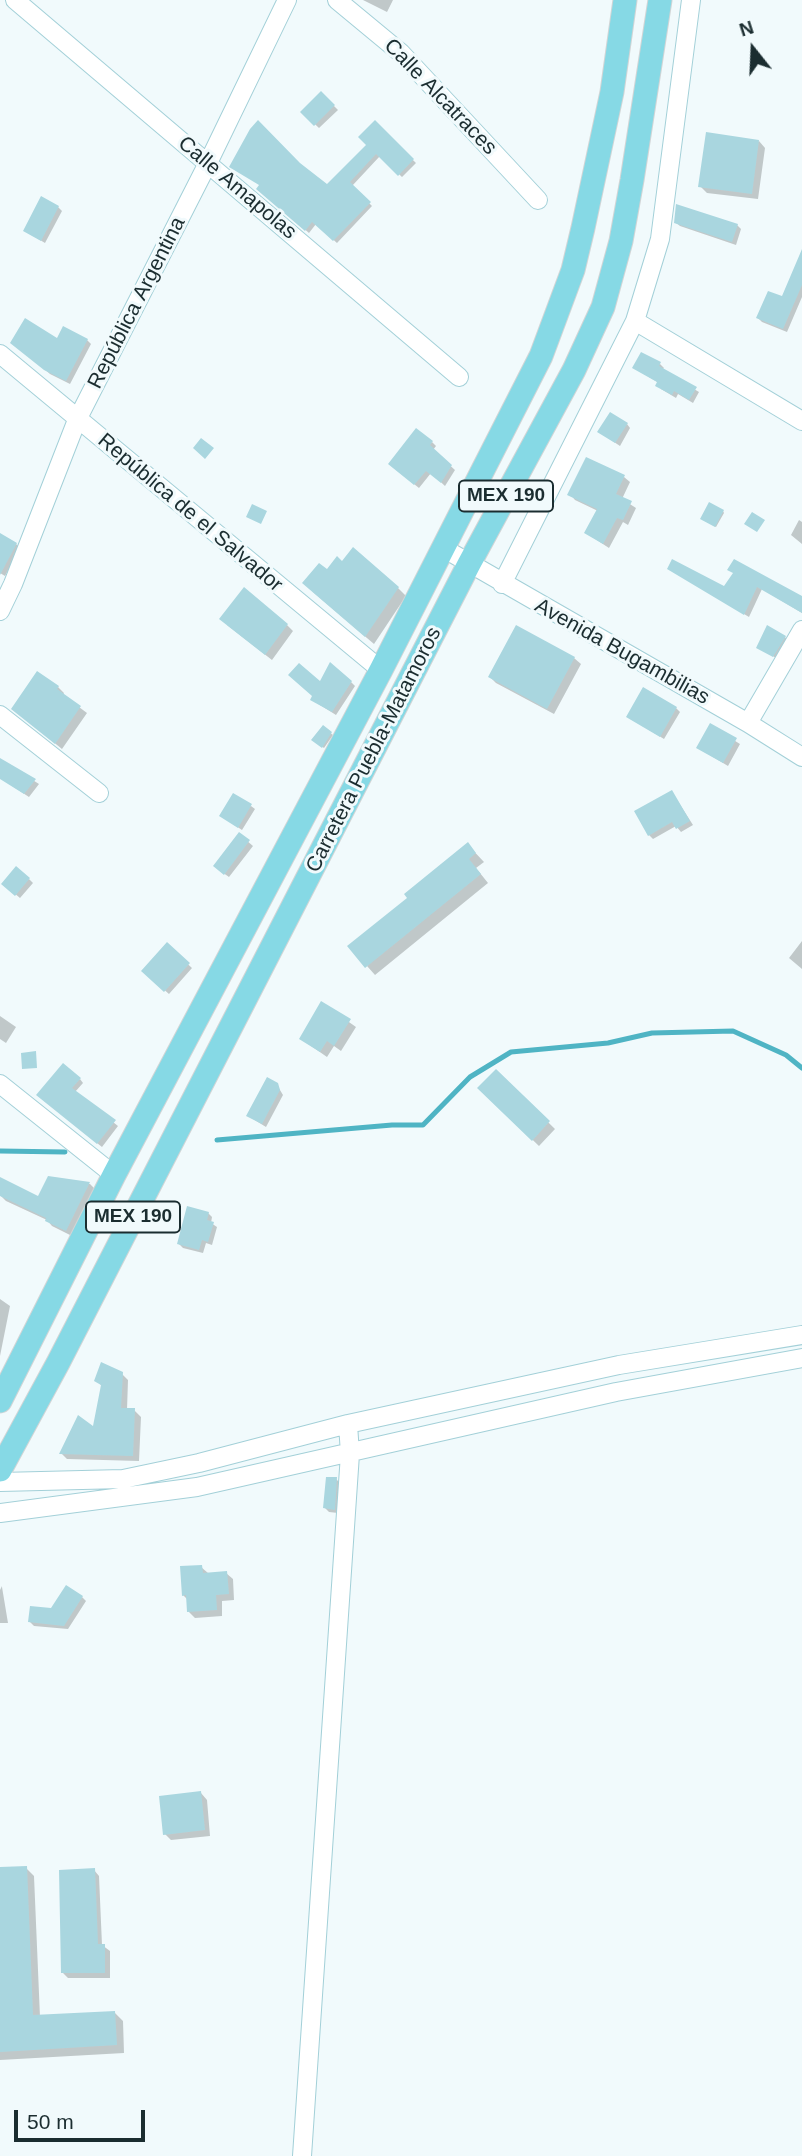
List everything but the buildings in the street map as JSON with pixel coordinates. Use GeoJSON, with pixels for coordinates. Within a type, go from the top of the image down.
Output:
{"type":"FeatureCollection","features":[{"type":"Feature","properties":{"kind":"main road","name":"Carretera Puebla-Matamoros"},"geometry":{"type":"LineString","coordinates":[[0,1401],[114,1175],[381,670],[536,367],[573,270],[612,92],[625,0]]}},
{"type":"Feature","properties":{"kind":"main road","name":"Carretera Puebla-Matamoros"},"geometry":{"type":"LineString","coordinates":[[0,1470],[58,1363],[469,564],[574,370],[603,307],[621,241],[660,0]]}},
{"type":"Feature","properties":{"kind":"street","name":"Calle Amapolas"},"geometry":{"type":"LineString","coordinates":[[15,0],[459,377]]}},
{"type":"Feature","properties":{"kind":"street","name":"República Argentina"},"geometry":{"type":"LineString","coordinates":[[0,611],[77,420],[208,163],[287,0]]}},
{"type":"Feature","properties":{"kind":"street","name":"Calle Alcatraces"},"geometry":{"type":"LineString","coordinates":[[337,0],[401,53],[538,200]]}},
{"type":"Feature","properties":{"kind":"street"},"geometry":{"type":"LineString","coordinates":[[502,584],[635,321],[660,239],[691,0]]}},
{"type":"Feature","properties":{"kind":"street"},"geometry":{"type":"LineString","coordinates":[[635,321],[802,421]]}},
{"type":"Feature","properties":{"kind":"street","name":"República de el Salvador"},"geometry":{"type":"LineString","coordinates":[[0,354],[381,670]]}},
{"type":"Feature","properties":{"kind":"street","name":"Avenida Bugambilias"},"geometry":{"type":"LineString","coordinates":[[443,548],[748,723],[802,757]]}},
{"type":"Feature","properties":{"kind":"street"},"geometry":{"type":"LineString","coordinates":[[748,723],[802,630]]}},
{"type":"Feature","properties":{"kind":"street"},"geometry":{"type":"LineString","coordinates":[[0,715],[99,793]]}},
{"type":"Feature","properties":{"kind":"street"},"geometry":{"type":"LineString","coordinates":[[0,1084],[114,1175]]}},
{"type":"Feature","properties":{"kind":"street"},"geometry":{"type":"LineString","coordinates":[[0,1482],[123,1479],[199,1463],[348,1424],[620,1365],[802,1335]]}},
{"type":"Feature","properties":{"kind":"street"},"geometry":{"type":"LineString","coordinates":[[0,1513],[197,1487],[616,1392],[802,1358]]}},
{"type":"Feature","properties":{"kind":"street"},"geometry":{"type":"LineString","coordinates":[[302,2156],[350,1454],[348,1424]]}},
{"type":"Feature","properties":{"kind":"street"},"geometry":{"type":"LineString","coordinates":[[75,1480],[78,1504]]}},
{"type":"Feature","properties":{"kind":"waterway"},"geometry":{"type":"LineString","coordinates":[[217,1140],[392,1125],[423,1125],[470,1077],[511,1052],[608,1043],[652,1033],[733,1031],[786,1055],[802,1068]]}},
{"type":"Feature","properties":{"kind":"waterway"},"geometry":{"type":"LineString","coordinates":[[0,1151],[65,1152]]}}]}
